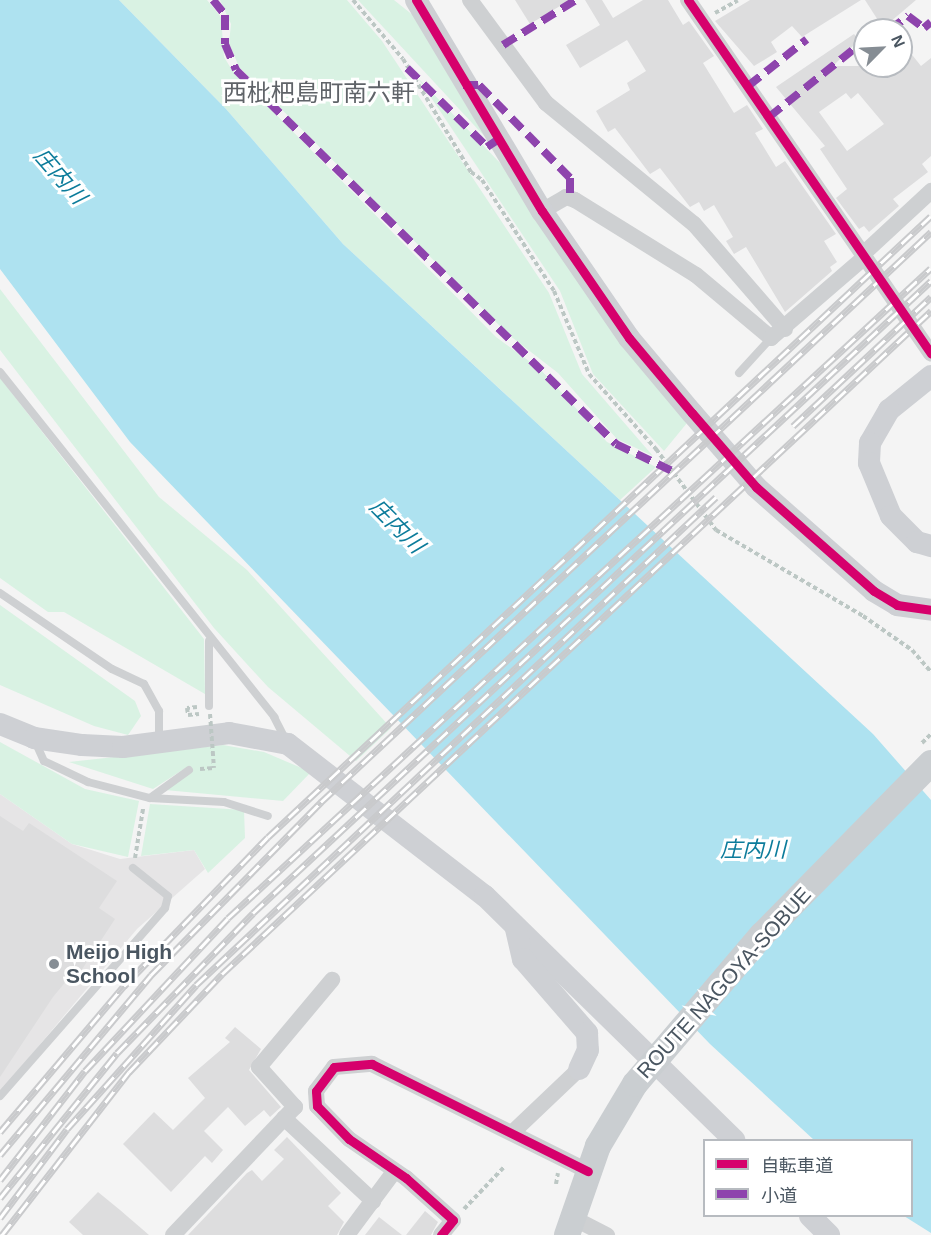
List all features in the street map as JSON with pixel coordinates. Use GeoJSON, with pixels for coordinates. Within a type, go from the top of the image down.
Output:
{"type":"FeatureCollection","features":[{"type":"Feature","properties":{"kind":"main road"},"geometry":{"type":"LineString","coordinates":[[416,0],[542,211],[629,338],[756,487],[874,591],[897,605],[931,610]]}},
{"type":"Feature","properties":{"kind":"main road"},"geometry":{"type":"LineString","coordinates":[[931,376],[889,410],[870,443],[869,463],[891,516],[917,542],[931,546]]}},
{"type":"Feature","properties":{"kind":"main road"},"geometry":{"type":"LineString","coordinates":[[0,724],[34,738],[103,747],[160,744],[229,733],[288,744],[485,896],[516,929],[733,1139]]}},
{"type":"Feature","properties":{"kind":"main road","name":"ROUTE NAGOYA-SOBUE"},"geometry":{"type":"LineString","coordinates":[[571,1227],[588,1171],[635,1084],[762,935],[931,763]]}},
{"type":"Feature","properties":{"kind":"main road"},"geometry":{"type":"LineString","coordinates":[[516,929],[524,959],[587,1033],[588,1050],[579,1069]]}},
{"type":"Feature","properties":{"kind":"main road"},"geometry":{"type":"LineString","coordinates":[[812,1217],[829,1235]]}},
{"type":"Feature","properties":{"kind":"street"},"geometry":{"type":"LineString","coordinates":[[470,0],[553,110],[694,224],[785,329]]}},
{"type":"Feature","properties":{"kind":"street"},"geometry":{"type":"LineString","coordinates":[[688,0],[930,350]]}},
{"type":"Feature","properties":{"kind":"street"},"geometry":{"type":"LineString","coordinates":[[542,211],[566,196],[575,200],[696,275],[771,338],[785,329],[931,191]]}},
{"type":"Feature","properties":{"kind":"street"},"geometry":{"type":"LineString","coordinates":[[173,1235],[295,1107],[259,1067],[332,980]]}},
{"type":"Feature","properties":{"kind":"street"},"geometry":{"type":"LineString","coordinates":[[441,1235],[453,1220],[406,1178],[393,1173],[317,1106],[316,1091],[334,1067],[372,1064],[514,1131],[588,1171]]}},
{"type":"Feature","properties":{"kind":"street"},"geometry":{"type":"LineString","coordinates":[[514,1131],[579,1069]]}},
{"type":"Feature","properties":{"kind":"street"},"geometry":{"type":"LineString","coordinates":[[284,1118],[373,1201]]}},
{"type":"Feature","properties":{"kind":"street"},"geometry":{"type":"LineString","coordinates":[[347,1235],[393,1173]]}},
{"type":"Feature","properties":{"kind":"street"},"geometry":{"type":"LineString","coordinates":[[571,1227],[607,1235]]}},
{"type":"Feature","properties":{"kind":"lane"},"geometry":{"type":"LineString","coordinates":[[738,373],[771,338]]}},
{"type":"Feature","properties":{"kind":"lane"},"geometry":{"type":"LineString","coordinates":[[0,372],[208,641],[274,717],[288,744]]}},
{"type":"Feature","properties":{"kind":"lane"},"geometry":{"type":"LineString","coordinates":[[0,593],[111,669],[144,684],[159,711],[160,744]]}},
{"type":"Feature","properties":{"kind":"lane"},"geometry":{"type":"LineString","coordinates":[[208,641],[209,710]]}},
{"type":"Feature","properties":{"kind":"lane"},"geometry":{"type":"LineString","coordinates":[[34,738],[44,761],[88,782],[147,797],[224,802],[268,816]]}},
{"type":"Feature","properties":{"kind":"lane"},"geometry":{"type":"LineString","coordinates":[[147,797],[189,770]]}},
{"type":"Feature","properties":{"kind":"lane"},"geometry":{"type":"LineString","coordinates":[[0,1096],[165,908],[168,897],[133,868]]}},
{"type":"Feature","properties":{"kind":"path"},"geometry":{"type":"LineString","coordinates":[[353,0],[404,59],[471,172],[482,180],[554,291],[589,374],[656,449],[716,530],[863,616],[912,650],[931,672]]}},
{"type":"Feature","properties":{"kind":"path"},"geometry":{"type":"LineString","coordinates":[[702,20],[738,0]]}},
{"type":"Feature","properties":{"kind":"path"},"geometry":{"type":"LineString","coordinates":[[209,710],[214,768]]}},
{"type":"Feature","properties":{"kind":"path"},"geometry":{"type":"LineString","coordinates":[[133,868],[147,797]]}},
{"type":"Feature","properties":{"kind":"path"},"geometry":{"type":"LineString","coordinates":[[453,1220],[505,1166]]}},
{"type":"Feature","properties":{"kind":"shaded area","name":"Meijo High School"},"geometry":{"type":"Polygon","coordinates":[[[0,794],[72,844],[120,859],[194,850],[205,869],[137,929],[0,1092],[0,794]]]}},
{"type":"Feature","properties":{"kind":"green space"},"geometry":{"type":"Polygon","coordinates":[[[119,0],[207,0],[221,17],[224,57],[232,70],[496,337],[540,369],[607,442],[656,467],[620,500],[343,244],[226,109],[119,0]]]}},
{"type":"Feature","properties":{"kind":"green space"},"geometry":{"type":"Polygon","coordinates":[[[220,0],[347,0],[382,41],[549,293],[582,374],[653,456],[617,439],[558,373],[509,335],[239,67],[229,43],[231,24],[220,0]]]}},
{"type":"Feature","properties":{"kind":"green space"},"geometry":{"type":"Polygon","coordinates":[[[358,0],[394,0],[414,16],[485,137],[358,0]]]}},
{"type":"Feature","properties":{"kind":"green space"},"geometry":{"type":"Polygon","coordinates":[[[418,78],[503,166],[687,423],[664,451],[593,374],[560,291],[418,78]]]}},
{"type":"Feature","properties":{"kind":"green space"},"geometry":{"type":"Polygon","coordinates":[[[0,289],[159,497],[247,570],[391,728],[356,761],[268,687],[214,628],[0,350],[0,289]]]}},
{"type":"Feature","properties":{"kind":"green space"},"geometry":{"type":"Polygon","coordinates":[[[0,378],[204,639],[205,694],[64,612],[48,612],[0,578],[0,378]]]}},
{"type":"Feature","properties":{"kind":"green space"},"geometry":{"type":"Polygon","coordinates":[[[0,605],[135,701],[141,716],[128,735],[94,726],[0,685],[0,605]]]}},
{"type":"Feature","properties":{"kind":"green space"},"geometry":{"type":"Polygon","coordinates":[[[0,742],[85,789],[139,801],[128,857],[72,844],[0,794],[0,742]]]}},
{"type":"Feature","properties":{"kind":"green space"},"geometry":{"type":"Polygon","coordinates":[[[223,745],[264,752],[311,772],[283,801],[165,790],[187,767],[153,789],[69,762],[223,745]]]}},
{"type":"Feature","properties":{"kind":"green space"},"geometry":{"type":"Polygon","coordinates":[[[150,804],[244,810],[245,838],[208,873],[194,850],[141,856],[150,804]]]}},
{"type":"Feature","properties":{"kind":"water","name":"庄内川"},"geometry":{"type":"Polygon","coordinates":[[[0,0],[119,0],[226,109],[343,244],[873,734],[931,800],[931,1233],[906,1217],[913,1217],[913,1139],[813,1139],[710,1044],[130,442],[0,269],[0,0]]]}},
{"type":"Feature","properties":{"kind":"building"},"geometry":{"type":"Polygon","coordinates":[[[515,0],[570,0],[530,24],[515,0]]]}},
{"type":"Feature","properties":{"kind":"building"},"geometry":{"type":"Polygon","coordinates":[[[585,0],[602,0],[613,18],[643,0],[668,0],[683,25],[689,21],[714,56],[703,63],[734,113],[747,105],[763,129],[755,133],[776,167],[785,161],[836,234],[824,241],[837,262],[830,267],[832,271],[785,312],[746,247],[734,254],[726,241],[733,237],[714,205],[704,211],[699,202],[690,207],[660,168],[650,174],[615,128],[608,132],[596,111],[630,90],[627,83],[646,71],[627,40],[580,68],[566,45],[600,25],[585,0]]]}},
{"type":"Feature","properties":{"kind":"building"},"geometry":{"type":"Polygon","coordinates":[[[750,0],[861,0],[802,37],[792,26],[771,42],[777,52],[754,66],[715,21],[750,0]]]}},
{"type":"Feature","properties":{"kind":"building"},"geometry":{"type":"Polygon","coordinates":[[[865,0],[916,0],[895,18],[877,18],[865,0]]]}},
{"type":"Feature","properties":{"kind":"building"},"geometry":{"type":"Polygon","coordinates":[[[853,35],[853,46],[833,66],[853,66],[853,78],[913,78],[913,56],[921,66],[931,58],[931,156],[922,164],[928,172],[893,199],[899,206],[869,232],[864,226],[859,229],[836,198],[847,189],[820,149],[825,146],[776,87],[853,35]],[[846,93],[819,112],[847,151],[884,124],[858,93],[851,99],[846,93]]]}},
{"type":"Feature","properties":{"kind":"building","name":"Meijo High School"},"geometry":{"type":"Polygon","coordinates":[[[0,816],[23,831],[29,823],[117,881],[99,908],[115,919],[77,977],[72,974],[53,997],[0,1077],[0,816]]]}},
{"type":"Feature","properties":{"kind":"building"},"geometry":{"type":"Polygon","coordinates":[[[235,1027],[261,1049],[249,1070],[281,1107],[270,1117],[264,1110],[245,1126],[228,1107],[204,1131],[223,1150],[212,1163],[205,1156],[171,1192],[123,1144],[154,1112],[173,1130],[205,1098],[188,1078],[230,1042],[225,1038],[235,1027]]]}},
{"type":"Feature","properties":{"kind":"building"},"geometry":{"type":"Polygon","coordinates":[[[287,1137],[341,1193],[328,1206],[344,1222],[337,1235],[188,1235],[247,1173],[252,1170],[262,1181],[284,1159],[274,1150],[287,1137]]]}},
{"type":"Feature","properties":{"kind":"building"},"geometry":{"type":"Polygon","coordinates":[[[98,1192],[149,1235],[83,1235],[69,1222],[98,1192]]]}},
{"type":"Feature","properties":{"kind":"building"},"geometry":{"type":"Polygon","coordinates":[[[425,1211],[438,1222],[431,1235],[406,1235],[425,1211]]]}},
{"type":"Feature","properties":{"kind":"building"},"geometry":{"type":"Polygon","coordinates":[[[379,1217],[402,1235],[365,1235],[379,1217]]]}},
{"type":"Feature","properties":{"kind":"railway"},"geometry":{"type":"LineString","coordinates":[[0,1132],[124,986],[268,837],[931,216]]}},
{"type":"Feature","properties":{"kind":"railway"},"geometry":{"type":"LineString","coordinates":[[0,1155],[151,975],[321,802],[931,232]]}},
{"type":"Feature","properties":{"kind":"railway"},"geometry":{"type":"LineString","coordinates":[[0,1180],[85,1071],[228,918],[931,268]]}},
{"type":"Feature","properties":{"kind":"railway"},"geometry":{"type":"LineString","coordinates":[[0,1198],[117,1053],[253,913],[931,281]]}},
{"type":"Feature","properties":{"kind":"railway"},"geometry":{"type":"LineString","coordinates":[[793,426],[931,297]]}},
{"type":"Feature","properties":{"kind":"railway"},"geometry":{"type":"LineString","coordinates":[[2,1235],[129,1072],[222,974],[931,311]]}},
{"type":"Feature","properties":{"kind":"railway"},"geometry":{"type":"LineString","coordinates":[[0,1218],[67,1129],[196,985],[716,497]]}},
{"type":"Feature","properties":{"kind":"marked path"},"geometry":{"type":"LineString","coordinates":[[213,0],[225,15],[225,44],[236,70],[616,444],[672,471]]}},
{"type":"Feature","properties":{"kind":"marked path"},"geometry":{"type":"LineString","coordinates":[[503,45],[576,0]]}},
{"type":"Feature","properties":{"kind":"marked path"},"geometry":{"type":"LineString","coordinates":[[905,18],[908,16],[911,18]]}},
{"type":"Feature","properties":{"kind":"marked path"},"geometry":{"type":"LineString","coordinates":[[913,20],[924,28],[931,22]]}},
{"type":"Feature","properties":{"kind":"marked path"},"geometry":{"type":"LineString","coordinates":[[748,86],[807,39]]}},
{"type":"Feature","properties":{"kind":"marked path"},"geometry":{"type":"LineString","coordinates":[[769,117],[853,50]]}},
{"type":"Feature","properties":{"kind":"marked path"},"geometry":{"type":"LineString","coordinates":[[407,68],[487,147],[496,141]]}},
{"type":"Feature","properties":{"kind":"marked path"},"geometry":{"type":"LineString","coordinates":[[463,85],[479,85],[570,178],[570,198]]}},
{"type":"Feature","properties":{"kind":"cycle path"},"geometry":{"type":"LineString","coordinates":[[416,0],[542,211],[629,338],[692,413],[756,487],[874,591],[897,605],[931,610]]}},
{"type":"Feature","properties":{"kind":"cycle path"},"geometry":{"type":"LineString","coordinates":[[688,0],[931,354]]}},
{"type":"Feature","properties":{"kind":"cycle path"},"geometry":{"type":"LineString","coordinates":[[441,1235],[453,1220],[406,1178],[349,1139],[317,1106],[316,1091],[334,1067],[372,1064],[588,1171]]}},
{"type":"Feature","properties":{"kind":"place","name":"Meijo High School"},"geometry":{"type":"Point","coordinates":[54,964]}},
{"type":"Feature","properties":{"kind":"district","name":"西枇杷島町南六軒"},"geometry":{"type":"Point","coordinates":[319,93]}}]}
